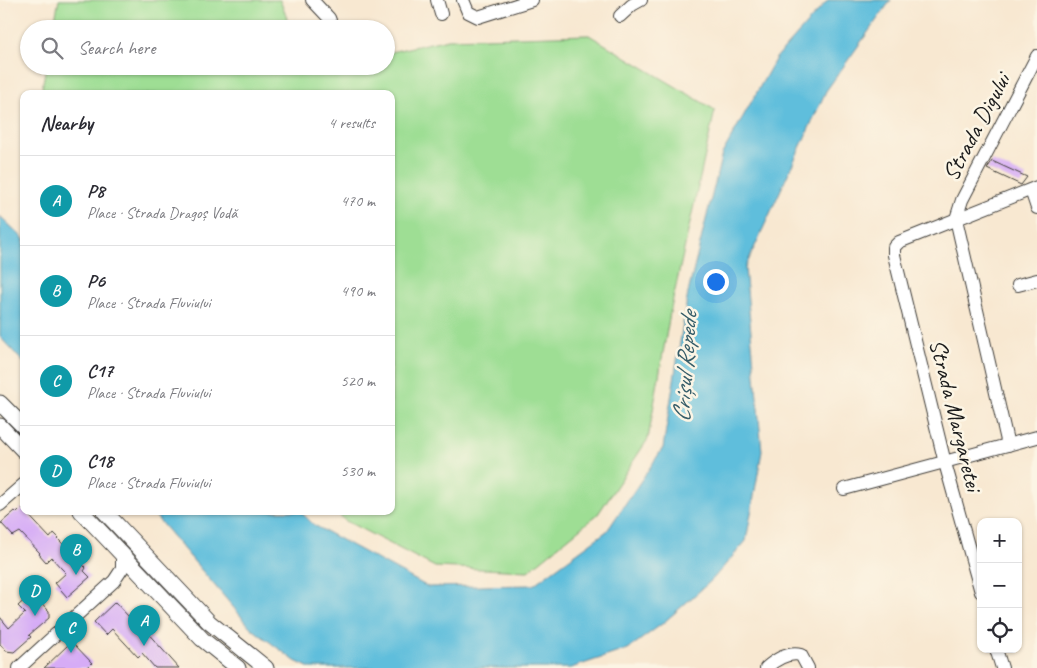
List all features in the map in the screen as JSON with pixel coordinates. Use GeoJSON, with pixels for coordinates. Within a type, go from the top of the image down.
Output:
{"type":"FeatureCollection","features":[{"type":"Feature","properties":{"kind":"main road"},"geometry":{"type":"LineString","coordinates":[[0,403],[20,424]]}},
{"type":"Feature","properties":{"kind":"main road"},"geometry":{"type":"LineString","coordinates":[[0,426],[20,447]]}},
{"type":"Feature","properties":{"kind":"main road"},"geometry":{"type":"LineString","coordinates":[[85,515],[202,639],[238,668]]}},
{"type":"Feature","properties":{"kind":"main road"},"geometry":{"type":"LineString","coordinates":[[108,515],[209,622],[266,668]]}},
{"type":"Feature","properties":{"kind":"street"},"geometry":{"type":"LineString","coordinates":[[312,0],[330,20]]}},
{"type":"Feature","properties":{"kind":"street"},"geometry":{"type":"LineString","coordinates":[[436,0],[441,14]]}},
{"type":"Feature","properties":{"kind":"street"},"geometry":{"type":"LineString","coordinates":[[463,0],[468,12],[478,17],[532,0]]}},
{"type":"Feature","properties":{"kind":"street"},"geometry":{"type":"LineString","coordinates":[[620,16],[640,0]]}},
{"type":"Feature","properties":{"kind":"street","name":"Strada Digului"},"geometry":{"type":"LineString","coordinates":[[956,220],[962,200],[1037,56]]}},
{"type":"Feature","properties":{"kind":"street"},"geometry":{"type":"LineString","coordinates":[[1008,445],[956,220],[1034,189],[1037,208]]}},
{"type":"Feature","properties":{"kind":"street","name":"Strada Margaretei"},"geometry":{"type":"LineString","coordinates":[[956,220],[899,242],[894,247],[894,255],[945,463],[977,578]]}},
{"type":"Feature","properties":{"kind":"street"},"geometry":{"type":"LineString","coordinates":[[1018,285],[1037,280]]}},
{"type":"Feature","properties":{"kind":"street"},"geometry":{"type":"LineString","coordinates":[[844,489],[1037,437]]}},
{"type":"Feature","properties":{"kind":"street"},"geometry":{"type":"LineString","coordinates":[[0,505],[20,488]]}},
{"type":"Feature","properties":{"kind":"street"},"geometry":{"type":"LineString","coordinates":[[19,668],[114,581],[122,569],[122,555]]}},
{"type":"Feature","properties":{"kind":"street"},"geometry":{"type":"LineString","coordinates":[[114,581],[126,575],[139,573]]}},
{"type":"Feature","properties":{"kind":"street"},"geometry":{"type":"LineString","coordinates":[[997,653],[1002,668]]}},
{"type":"Feature","properties":{"kind":"street"},"geometry":{"type":"LineString","coordinates":[[766,668],[783,657],[796,654],[801,655],[808,668]]}},
{"type":"Feature","properties":{"kind":"green space"},"geometry":{"type":"Polygon","coordinates":[[[59,0],[280,0],[288,20],[55,20],[59,0]]]}},
{"type":"Feature","properties":{"kind":"green space"},"geometry":{"type":"Polygon","coordinates":[[[589,35],[715,110],[670,313],[648,439],[598,514],[528,571],[435,567],[344,520],[340,515],[395,515],[395,90],[42,90],[44,75],[395,75],[395,51],[448,39],[589,35]]]}},
{"type":"Feature","properties":{"kind":"water","name":"Crișul Repede"},"geometry":{"type":"Polygon","coordinates":[[[828,0],[891,0],[826,91],[745,268],[762,451],[746,541],[712,580],[662,624],[628,649],[571,668],[310,668],[295,661],[251,628],[154,515],[304,515],[314,525],[428,587],[533,585],[607,531],[663,448],[688,293],[722,154],[776,58],[828,0]]]}},
{"type":"Feature","properties":{"kind":"water"},"geometry":{"type":"Polygon","coordinates":[[[0,216],[20,235],[20,359],[0,337],[0,216]]]}},
{"type":"Feature","properties":{"kind":"building"},"geometry":{"type":"Polygon","coordinates":[[[992,161],[1027,177],[1021,185],[987,169],[992,161]]]}},
{"type":"Feature","properties":{"kind":"building"},"geometry":{"type":"Polygon","coordinates":[[[20,510],[20,515],[29,515],[50,538],[54,533],[86,568],[84,571],[90,577],[67,597],[55,583],[66,573],[51,557],[46,562],[20,532],[13,536],[1,523],[15,511],[17,513],[20,510]]]}},
{"type":"Feature","properties":{"kind":"building"},"geometry":{"type":"Polygon","coordinates":[[[32,593],[49,611],[49,618],[29,635],[31,637],[14,652],[6,651],[0,644],[0,617],[9,628],[25,613],[18,606],[32,593]]]}},
{"type":"Feature","properties":{"kind":"building"},"geometry":{"type":"Polygon","coordinates":[[[115,602],[143,632],[145,630],[179,668],[155,668],[142,653],[138,657],[112,629],[106,635],[94,622],[115,602]]]}},
{"type":"Feature","properties":{"kind":"building"},"geometry":{"type":"Polygon","coordinates":[[[74,644],[92,663],[87,668],[44,668],[68,645],[74,644]]]}},
{"type":"Feature","properties":{"kind":"place","name":"P6"},"geometry":{"type":"Point","coordinates":[76,575]}},
{"type":"Feature","properties":{"kind":"place","name":"C18"},"geometry":{"type":"Point","coordinates":[35,616]}},
{"type":"Feature","properties":{"kind":"place","name":"P8"},"geometry":{"type":"Point","coordinates":[144,646]}},
{"type":"Feature","properties":{"kind":"place","name":"C17"},"geometry":{"type":"Point","coordinates":[71,653]}}]}
